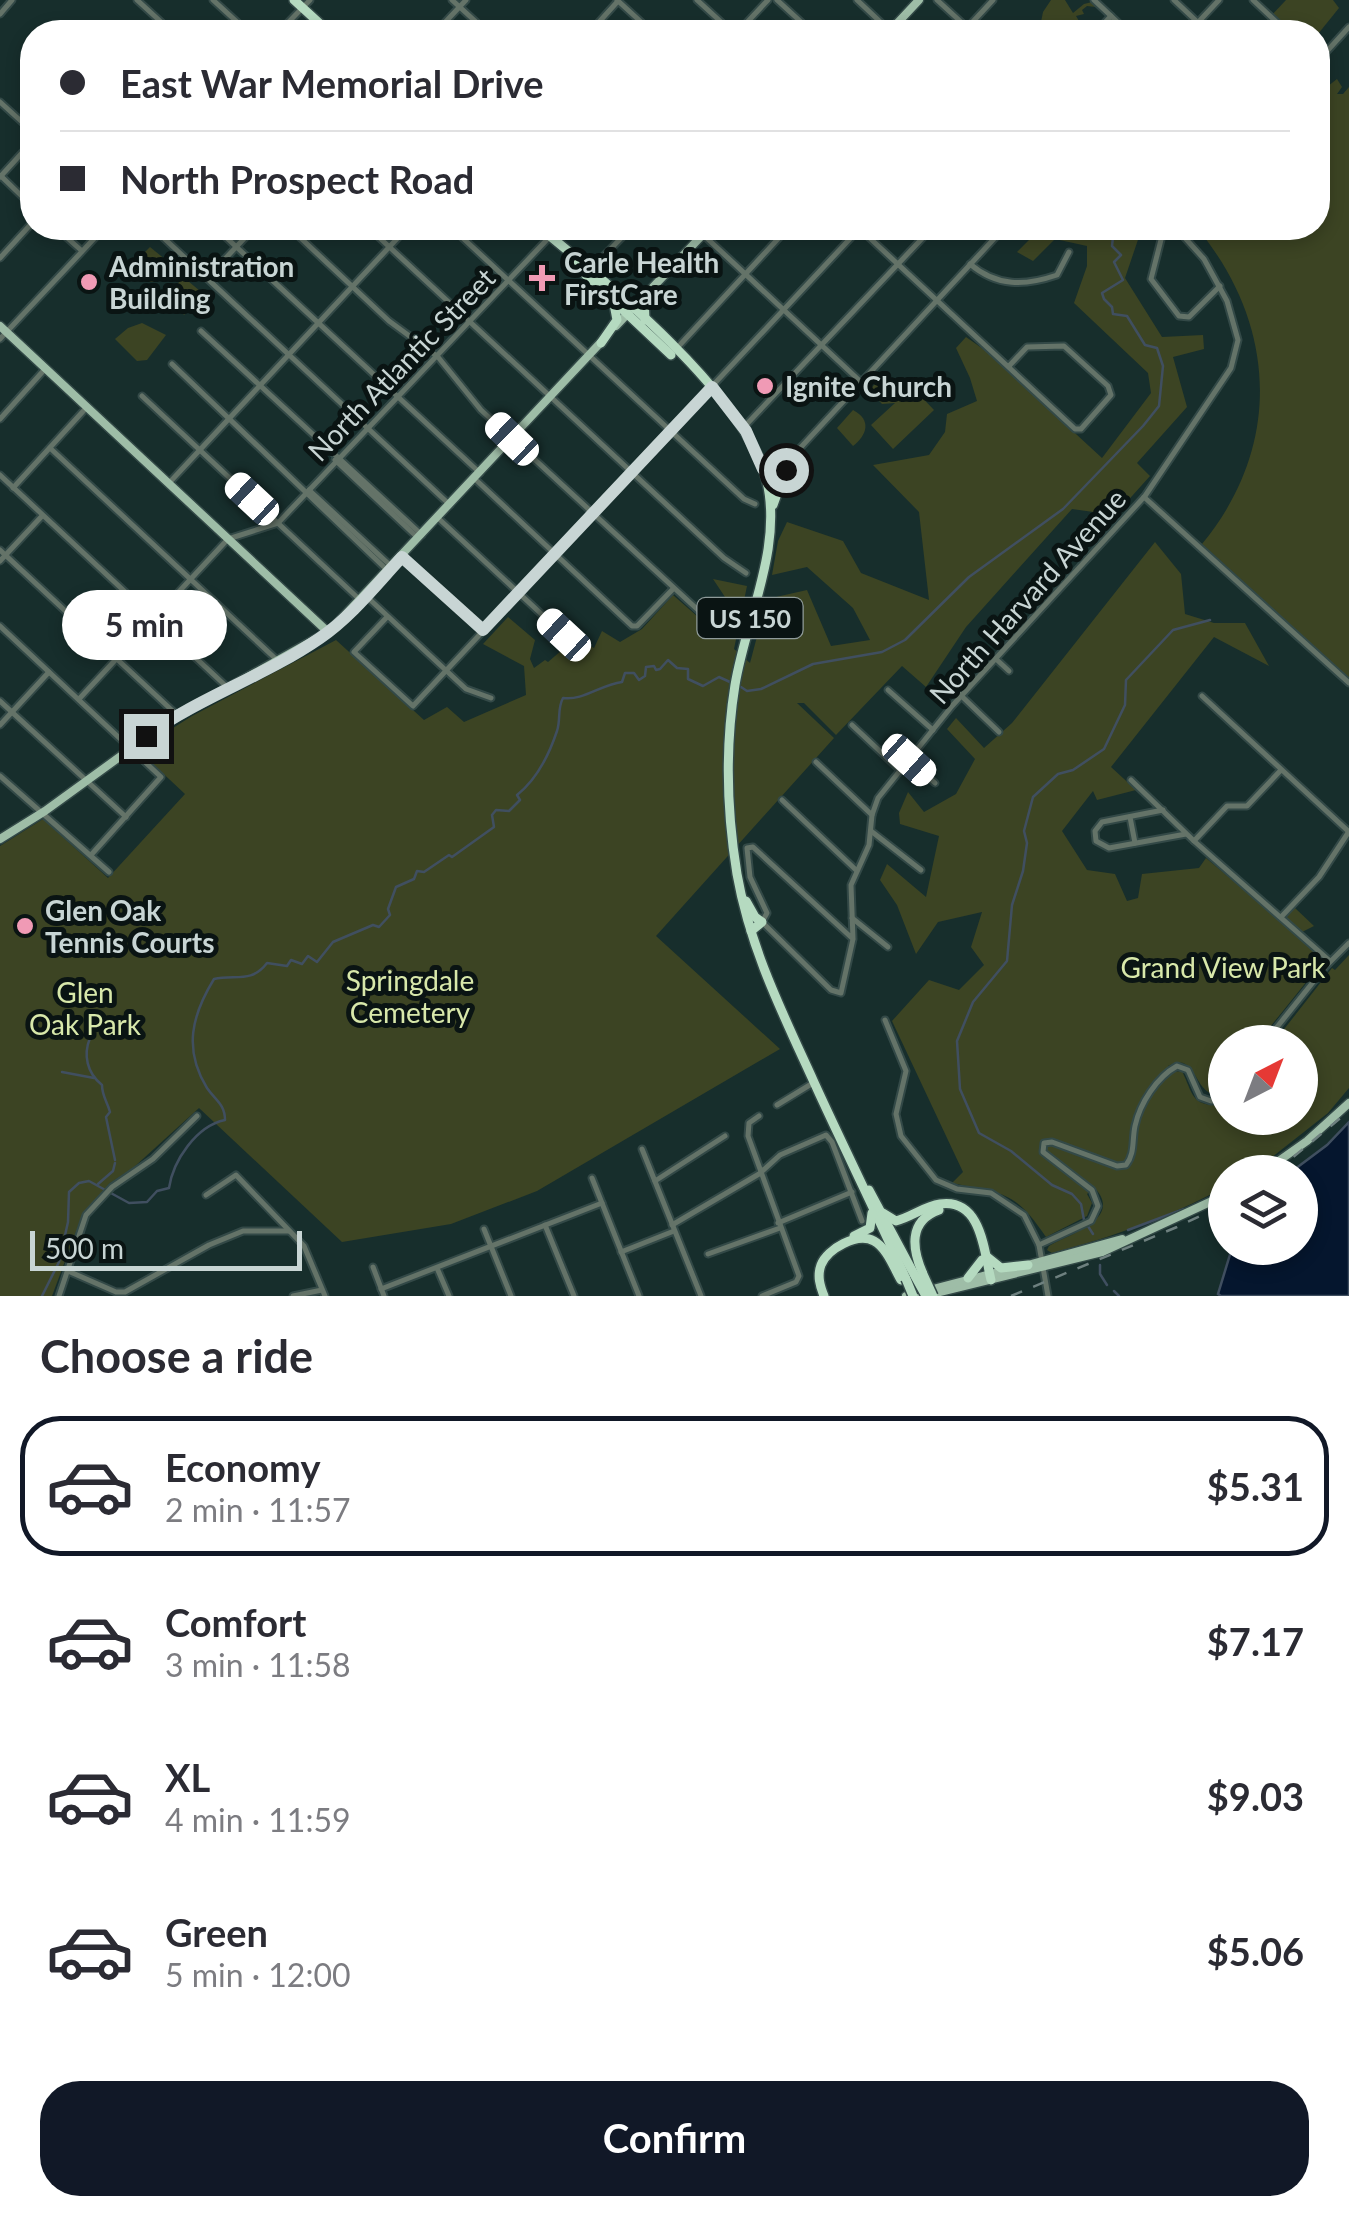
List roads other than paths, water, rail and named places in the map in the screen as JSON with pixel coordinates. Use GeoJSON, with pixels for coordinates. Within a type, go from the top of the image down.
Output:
{"type":"FeatureCollection","features":[{"type":"Feature","properties":{"kind":"highway"},"geometry":{"type":"LineString","coordinates":[[294,0],[306,4]]}},
{"type":"Feature","properties":{"kind":"highway","name":"US 150"},"geometry":{"type":"LineString","coordinates":[[556,240],[729,407],[744,427],[763,469],[771,518],[767,553],[732,706],[729,790],[738,874],[760,927]]}},
{"type":"Feature","properties":{"kind":"highway"},"geometry":{"type":"LineString","coordinates":[[591,275],[617,312],[616,322],[604,340]]}},
{"type":"Feature","properties":{"kind":"highway"},"geometry":{"type":"LineString","coordinates":[[604,340],[630,326],[647,328],[642,310],[644,297]]}},
{"type":"Feature","properties":{"kind":"highway","name":"US 150"},"geometry":{"type":"LineString","coordinates":[[647,328],[675,350],[710,388]]}},
{"type":"Feature","properties":{"kind":"highway"},"geometry":{"type":"LineString","coordinates":[[771,518],[777,487],[785,472],[784,462]]}},
{"type":"Feature","properties":{"kind":"highway"},"geometry":{"type":"LineString","coordinates":[[760,927],[772,993],[873,1224],[832,1246],[822,1256],[816,1270],[821,1294]]}},
{"type":"Feature","properties":{"kind":"highway"},"geometry":{"type":"LineString","coordinates":[[861,1191],[895,1222],[936,1205],[961,1207],[977,1223],[988,1277]]}},
{"type":"Feature","properties":{"kind":"highway"},"geometry":{"type":"LineString","coordinates":[[861,1191],[911,1277]]}},
{"type":"Feature","properties":{"kind":"highway"},"geometry":{"type":"LineString","coordinates":[[909,1296],[915,1232],[924,1217],[940,1210],[952,1210],[968,1220],[988,1277]]}},
{"type":"Feature","properties":{"kind":"highway"},"geometry":{"type":"LineString","coordinates":[[821,1294],[822,1262],[833,1250],[858,1239],[869,1239],[928,1296]]}},
{"type":"Feature","properties":{"kind":"highway"},"geometry":{"type":"LineString","coordinates":[[983,1248],[999,1268],[1028,1265]]}},
{"type":"Feature","properties":{"kind":"highway"},"geometry":{"type":"LineString","coordinates":[[968,1278],[982,1260]]}},
{"type":"Feature","properties":{"kind":"main road"},"geometry":{"type":"LineString","coordinates":[[901,20],[919,0]]}},
{"type":"Feature","properties":{"kind":"main road"},"geometry":{"type":"LineString","coordinates":[[0,840],[178,716],[328,632],[694,240]]}},
{"type":"Feature","properties":{"kind":"main road"},"geometry":{"type":"LineString","coordinates":[[2,333],[46,369],[328,632]]}},
{"type":"Feature","properties":{"kind":"main road"},"geometry":{"type":"LineString","coordinates":[[1287,1155],[1349,1103]]}},
{"type":"Feature","properties":{"kind":"main road"},"geometry":{"type":"LineString","coordinates":[[909,1296],[968,1278],[1044,1265],[1168,1222],[1208,1203]]}},
{"type":"Feature","properties":{"kind":"main road"},"geometry":{"type":"LineString","coordinates":[[928,1296],[1028,1265],[1044,1265]]}},
{"type":"Feature","properties":{"kind":"street"},"geometry":{"type":"LineString","coordinates":[[0,14],[12,0]]}},
{"type":"Feature","properties":{"kind":"street"},"geometry":{"type":"LineString","coordinates":[[136,0],[158,20]]}},
{"type":"Feature","properties":{"kind":"street"},"geometry":{"type":"LineString","coordinates":[[214,0],[235,20]]}},
{"type":"Feature","properties":{"kind":"street"},"geometry":{"type":"LineString","coordinates":[[452,0],[474,20]]}},
{"type":"Feature","properties":{"kind":"street"},"geometry":{"type":"LineString","coordinates":[[448,20],[466,0]]}},
{"type":"Feature","properties":{"kind":"street"},"geometry":{"type":"LineString","coordinates":[[600,20],[618,0],[639,20]]}},
{"type":"Feature","properties":{"kind":"street"},"geometry":{"type":"LineString","coordinates":[[698,0],[721,20]]}},
{"type":"Feature","properties":{"kind":"street"},"geometry":{"type":"LineString","coordinates":[[747,20],[768,0]]}},
{"type":"Feature","properties":{"kind":"street"},"geometry":{"type":"LineString","coordinates":[[777,0],[799,20]]}},
{"type":"Feature","properties":{"kind":"street"},"geometry":{"type":"LineString","coordinates":[[857,0],[878,20]]}},
{"type":"Feature","properties":{"kind":"street"},"geometry":{"type":"LineString","coordinates":[[937,0],[958,20]]}},
{"type":"Feature","properties":{"kind":"street"},"geometry":{"type":"LineString","coordinates":[[977,20],[994,0]]}},
{"type":"Feature","properties":{"kind":"street"},"geometry":{"type":"LineString","coordinates":[[1094,0],[1115,20]]}},
{"type":"Feature","properties":{"kind":"street"},"geometry":{"type":"LineString","coordinates":[[1174,0],[1195,20]]}},
{"type":"Feature","properties":{"kind":"street"},"geometry":{"type":"LineString","coordinates":[[1201,20],[1219,0]]}},
{"type":"Feature","properties":{"kind":"street"},"geometry":{"type":"LineString","coordinates":[[1253,0],[1274,20]]}},
{"type":"Feature","properties":{"kind":"street"},"geometry":{"type":"LineString","coordinates":[[1107,20],[1111,16]]}},
{"type":"Feature","properties":{"kind":"street"},"geometry":{"type":"LineString","coordinates":[[1330,48],[1349,27]]}},
{"type":"Feature","properties":{"kind":"street"},"geometry":{"type":"LineString","coordinates":[[0,102],[20,120]]}},
{"type":"Feature","properties":{"kind":"street"},"geometry":{"type":"LineString","coordinates":[[20,155],[0,176],[20,195]]}},
{"type":"Feature","properties":{"kind":"street"},"geometry":{"type":"LineString","coordinates":[[0,258],[20,236]]}},
{"type":"Feature","properties":{"kind":"street"},"geometry":{"type":"LineString","coordinates":[[70,240],[82,251]]}},
{"type":"Feature","properties":{"kind":"street"},"geometry":{"type":"LineString","coordinates":[[2,333],[93,240]]}},
{"type":"Feature","properties":{"kind":"street"},"geometry":{"type":"LineString","coordinates":[[166,240],[450,505]]}},
{"type":"Feature","properties":{"kind":"street"},"geometry":{"type":"LineString","coordinates":[[229,240],[634,626],[672,589]]}},
{"type":"Feature","properties":{"kind":"street"},"geometry":{"type":"LineString","coordinates":[[207,278],[242,240]]}},
{"type":"Feature","properties":{"kind":"street"},"geometry":{"type":"LineString","coordinates":[[303,240],[389,321],[438,357],[476,405],[723,633]]}},
{"type":"Feature","properties":{"kind":"street"},"geometry":{"type":"LineString","coordinates":[[382,240],[733,566],[746,573]]}},
{"type":"Feature","properties":{"kind":"street"},"geometry":{"type":"LineString","coordinates":[[169,483],[397,240]]}},
{"type":"Feature","properties":{"kind":"street"},"geometry":{"type":"LineString","coordinates":[[465,240],[744,499],[754,504]]}},
{"type":"Feature","properties":{"kind":"street","name":"North Atlantic Street"},"geometry":{"type":"LineString","coordinates":[[278,524],[546,240]]}},
{"type":"Feature","properties":{"kind":"street"},"geometry":{"type":"LineString","coordinates":[[591,275],[621,240]]}},
{"type":"Feature","properties":{"kind":"street"},"geometry":{"type":"LineString","coordinates":[[713,240],[861,382]]}},
{"type":"Feature","properties":{"kind":"street"},"geometry":{"type":"LineString","coordinates":[[675,350],[777,240]]}},
{"type":"Feature","properties":{"kind":"street"},"geometry":{"type":"LineString","coordinates":[[388,616],[354,652],[413,706],[849,240]]}},
{"type":"Feature","properties":{"kind":"street"},"geometry":{"type":"LineString","coordinates":[[873,240],[1077,430],[1112,392],[1062,345],[1028,346],[1009,366]]}},
{"type":"Feature","properties":{"kind":"street"},"geometry":{"type":"LineString","coordinates":[[744,427],[921,240]]}},
{"type":"Feature","properties":{"kind":"street"},"geometry":{"type":"LineString","coordinates":[[763,469],[784,462],[993,240]]}},
{"type":"Feature","properties":{"kind":"street"},"geometry":{"type":"LineString","coordinates":[[1161,240],[1150,278],[1178,315],[1189,317],[1220,286]]}},
{"type":"Feature","properties":{"kind":"street","name":"North Harvard Avenue"},"geometry":{"type":"LineString","coordinates":[[760,927],[831,990],[839,994],[844,988],[853,939],[851,887],[869,846],[872,815],[880,796],[961,696],[1144,497],[1234,361],[1236,330],[1220,286],[1188,240]]}},
{"type":"Feature","properties":{"kind":"street"},"geometry":{"type":"LineString","coordinates":[[970,264],[984,274],[1021,285],[1057,275],[1069,252]]}},
{"type":"Feature","properties":{"kind":"street"},"geometry":{"type":"LineString","coordinates":[[201,331],[420,537]]}},
{"type":"Feature","properties":{"kind":"street"},"geometry":{"type":"LineString","coordinates":[[172,364],[390,569]]}},
{"type":"Feature","properties":{"kind":"street"},"geometry":{"type":"LineString","coordinates":[[0,419],[46,369]]}},
{"type":"Feature","properties":{"kind":"street"},"geometry":{"type":"LineString","coordinates":[[142,396],[278,524],[388,616],[467,690],[490,698]]}},
{"type":"Feature","properties":{"kind":"street"},"geometry":{"type":"LineString","coordinates":[[13,488],[87,408]]}},
{"type":"Feature","properties":{"kind":"street"},"geometry":{"type":"LineString","coordinates":[[50,448],[279,662]]}},
{"type":"Feature","properties":{"kind":"street"},"geometry":{"type":"LineString","coordinates":[[0,476],[228,688]]}},
{"type":"Feature","properties":{"kind":"street"},"geometry":{"type":"LineString","coordinates":[[1144,497],[1349,683]]}},
{"type":"Feature","properties":{"kind":"street"},"geometry":{"type":"LineString","coordinates":[[42,516],[2,556],[178,716]]}},
{"type":"Feature","properties":{"kind":"street"},"geometry":{"type":"LineString","coordinates":[[438,518],[564,635]]}},
{"type":"Feature","properties":{"kind":"street"},"geometry":{"type":"LineString","coordinates":[[79,699],[228,539],[278,524]]}},
{"type":"Feature","properties":{"kind":"street"},"geometry":{"type":"LineString","coordinates":[[402,557],[483,630]]}},
{"type":"Feature","properties":{"kind":"street"},"geometry":{"type":"LineString","coordinates":[[0,626],[161,778],[91,855]]}},
{"type":"Feature","properties":{"kind":"street"},"geometry":{"type":"LineString","coordinates":[[996,658],[1010,671]]}},
{"type":"Feature","properties":{"kind":"street"},"geometry":{"type":"LineString","coordinates":[[0,725],[49,672]]}},
{"type":"Feature","properties":{"kind":"street"},"geometry":{"type":"LineString","coordinates":[[950,685],[999,732]]}},
{"type":"Feature","properties":{"kind":"street"},"geometry":{"type":"LineString","coordinates":[[888,690],[932,730]]}},
{"type":"Feature","properties":{"kind":"street"},"geometry":{"type":"LineString","coordinates":[[1202,696],[1349,832],[1318,877],[1282,916]]}},
{"type":"Feature","properties":{"kind":"street"},"geometry":{"type":"LineString","coordinates":[[0,700],[126,817]]}},
{"type":"Feature","properties":{"kind":"street"},"geometry":{"type":"LineString","coordinates":[[852,726],[900,770]]}},
{"type":"Feature","properties":{"kind":"street"},"geometry":{"type":"LineString","coordinates":[[909,760],[935,783]]}},
{"type":"Feature","properties":{"kind":"street"},"geometry":{"type":"LineString","coordinates":[[816,762],[872,815]]}},
{"type":"Feature","properties":{"kind":"street"},"geometry":{"type":"LineString","coordinates":[[1194,841],[1228,806],[1246,807],[1281,770]]}},
{"type":"Feature","properties":{"kind":"street"},"geometry":{"type":"LineString","coordinates":[[0,776],[109,872]]}},
{"type":"Feature","properties":{"kind":"street"},"geometry":{"type":"LineString","coordinates":[[1131,780],[1330,962]]}},
{"type":"Feature","properties":{"kind":"street"},"geometry":{"type":"LineString","coordinates":[[782,800],[856,870]]}},
{"type":"Feature","properties":{"kind":"street"},"geometry":{"type":"LineString","coordinates":[[1162,810],[1102,822],[1095,836],[1098,844],[1107,848],[1186,834]]}},
{"type":"Feature","properties":{"kind":"street"},"geometry":{"type":"LineString","coordinates":[[1130,817],[1135,843]]}},
{"type":"Feature","properties":{"kind":"street"},"geometry":{"type":"LineString","coordinates":[[871,831],[920,870]]}},
{"type":"Feature","properties":{"kind":"street"},"geometry":{"type":"LineString","coordinates":[[760,927],[767,913],[750,877],[746,851],[750,846],[853,939]]}},
{"type":"Feature","properties":{"kind":"street"},"geometry":{"type":"LineString","coordinates":[[852,918],[888,947]]}},
{"type":"Feature","properties":{"kind":"street"},"geometry":{"type":"LineString","coordinates":[[1279,1025],[1349,943]]}},
{"type":"Feature","properties":{"kind":"street"},"geometry":{"type":"LineString","coordinates":[[884,1020],[906,1071],[897,1126],[904,1142],[928,1172],[950,1188],[986,1192],[1012,1204],[1029,1220],[1039,1245],[1048,1296]]}},
{"type":"Feature","properties":{"kind":"street"},"geometry":{"type":"LineString","coordinates":[[1039,1245],[1091,1221],[1098,1206],[1094,1193],[1044,1153],[1044,1143],[1073,1148],[1117,1166],[1126,1165],[1131,1158],[1136,1121],[1160,1079],[1178,1066],[1189,1071],[1193,1088],[1200,1098],[1208,1101]]}},
{"type":"Feature","properties":{"kind":"street"},"geometry":{"type":"LineString","coordinates":[[777,1105],[814,1083]]}},
{"type":"Feature","properties":{"kind":"street"},"geometry":{"type":"LineString","coordinates":[[59,1296],[86,1216],[101,1197],[154,1158],[197,1116]]}},
{"type":"Feature","properties":{"kind":"street"},"geometry":{"type":"LineString","coordinates":[[759,1116],[749,1124],[748,1136],[799,1278],[762,1296]]}},
{"type":"Feature","properties":{"kind":"street"},"geometry":{"type":"LineString","coordinates":[[621,1252],[673,1228],[760,1174],[780,1156],[827,1135],[861,1191],[862,1221]]}},
{"type":"Feature","properties":{"kind":"street"},"geometry":{"type":"LineString","coordinates":[[655,1182],[726,1136]]}},
{"type":"Feature","properties":{"kind":"street"},"geometry":{"type":"LineString","coordinates":[[642,1149],[701,1296]]}},
{"type":"Feature","properties":{"kind":"street"},"geometry":{"type":"LineString","coordinates":[[206,1195],[236,1175],[306,1249],[324,1293],[293,1296]]}},
{"type":"Feature","properties":{"kind":"street"},"geometry":{"type":"LineString","coordinates":[[592,1178],[639,1296]]}},
{"type":"Feature","properties":{"kind":"street"},"geometry":{"type":"LineString","coordinates":[[708,1254],[861,1191]]}},
{"type":"Feature","properties":{"kind":"street"},"geometry":{"type":"LineString","coordinates":[[373,1266],[383,1292],[602,1203]]}},
{"type":"Feature","properties":{"kind":"street"},"geometry":{"type":"LineString","coordinates":[[545,1225],[574,1296]]}},
{"type":"Feature","properties":{"kind":"street"},"geometry":{"type":"LineString","coordinates":[[484,1229],[511,1296]]}},
{"type":"Feature","properties":{"kind":"street"},"geometry":{"type":"LineString","coordinates":[[68,1271],[116,1292],[125,1292],[209,1245],[243,1231],[289,1231]]}},
{"type":"Feature","properties":{"kind":"street"},"geometry":{"type":"LineString","coordinates":[[438,1268],[449,1296]]}},
{"type":"Feature","properties":{"kind":"water"},"geometry":{"type":"Polygon","coordinates":[[[1349,1122],[1349,1296],[1218,1294],[1227,1265],[1318,1265],[1318,1155],[1314,1155],[1349,1122]]]}},
{"type":"Feature","properties":{"kind":"waterway"},"geometry":{"type":"LineString","coordinates":[[741,687],[747,691],[761,689],[813,664],[882,652],[905,640],[969,577],[1063,509],[1143,426],[1159,406],[1163,366],[1157,348],[1145,345],[1127,316],[1113,314],[1104,299],[1102,293],[1123,280],[1114,262],[1121,255],[1112,246],[1113,240]]}},
{"type":"Feature","properties":{"kind":"waterway"},"geometry":{"type":"LineString","coordinates":[[1093,1234],[1084,1220],[1081,1204],[1072,1194],[1052,1185],[1011,1151],[979,1133],[960,1089],[957,1041],[973,1002],[1007,961],[1012,905],[1023,871],[1027,843],[1024,831],[1033,797],[1058,774],[1073,770],[1104,749],[1125,705],[1126,680],[1173,630],[1210,620]]}},
{"type":"Feature","properties":{"kind":"waterway"},"geometry":{"type":"LineString","coordinates":[[42,1296],[59,1262],[68,1222],[69,1192],[79,1183],[89,1181],[129,1203],[147,1202],[157,1191],[169,1188],[175,1167],[196,1137],[225,1120],[221,1106],[200,1074],[193,1046],[200,1006],[214,979],[249,976],[267,963],[287,966],[291,960],[302,964],[308,956],[317,962],[333,942],[373,925],[379,927],[390,915],[388,909],[396,887],[414,879],[417,871],[424,872],[449,855],[452,857],[494,827],[492,815],[496,810],[509,811],[520,800],[517,795],[536,774],[550,749],[563,698],[622,682],[625,673],[634,673],[639,680],[645,676],[646,667],[660,669],[668,660],[677,668],[688,669],[688,679],[703,686],[719,677],[730,682]]}},
{"type":"Feature","properties":{"kind":"waterway"},"geometry":{"type":"LineString","coordinates":[[90,1038],[88,1063],[102,1085],[110,1112],[106,1117],[115,1160]]}},
{"type":"Feature","properties":{"kind":"waterway"},"geometry":{"type":"LineString","coordinates":[[62,1072],[94,1078]]}},
{"type":"Feature","properties":{"kind":"waterway"},"geometry":{"type":"LineString","coordinates":[[98,1184],[113,1171],[115,1163]]}},
{"type":"Feature","properties":{"kind":"waterway"},"geometry":{"type":"LineString","coordinates":[[1128,1230],[1184,1209]]}},
{"type":"Feature","properties":{"kind":"waterway"},"geometry":{"type":"LineString","coordinates":[[1100,1265],[1107,1285]]}},
{"type":"Feature","properties":{"kind":"waterway"},"geometry":{"type":"LineString","coordinates":[[1114,1291],[1119,1296]]}},
{"type":"Feature","properties":{"kind":"railway"},"geometry":{"type":"LineString","coordinates":[[1296,1155],[1349,1111]]}},
{"type":"Feature","properties":{"kind":"railway"},"geometry":{"type":"LineString","coordinates":[[1011,1296],[1208,1212]]}},
{"type":"Feature","properties":{"kind":"place","name":"Carle Health FirstCare"},"geometry":{"type":"Point","coordinates":[542,278]}},
{"type":"Feature","properties":{"kind":"place","name":"Administration Building"},"geometry":{"type":"Point","coordinates":[89,282]}},
{"type":"Feature","properties":{"kind":"place","name":"Ignite Church"},"geometry":{"type":"Point","coordinates":[765,386]}},
{"type":"Feature","properties":{"kind":"place","name":"Glen Oak Tennis Courts"},"geometry":{"type":"Point","coordinates":[25,926]}},
{"type":"Feature","properties":{"kind":"park label","name":"Grand View Park"},"geometry":{"type":"Point","coordinates":[1223,967]}},
{"type":"Feature","properties":{"kind":"park label","name":"Springdale Cemetery"},"geometry":{"type":"Point","coordinates":[410,996]}},
{"type":"Feature","properties":{"kind":"park label","name":"Glen Oak Park"},"geometry":{"type":"Point","coordinates":[85,1008]}}]}
